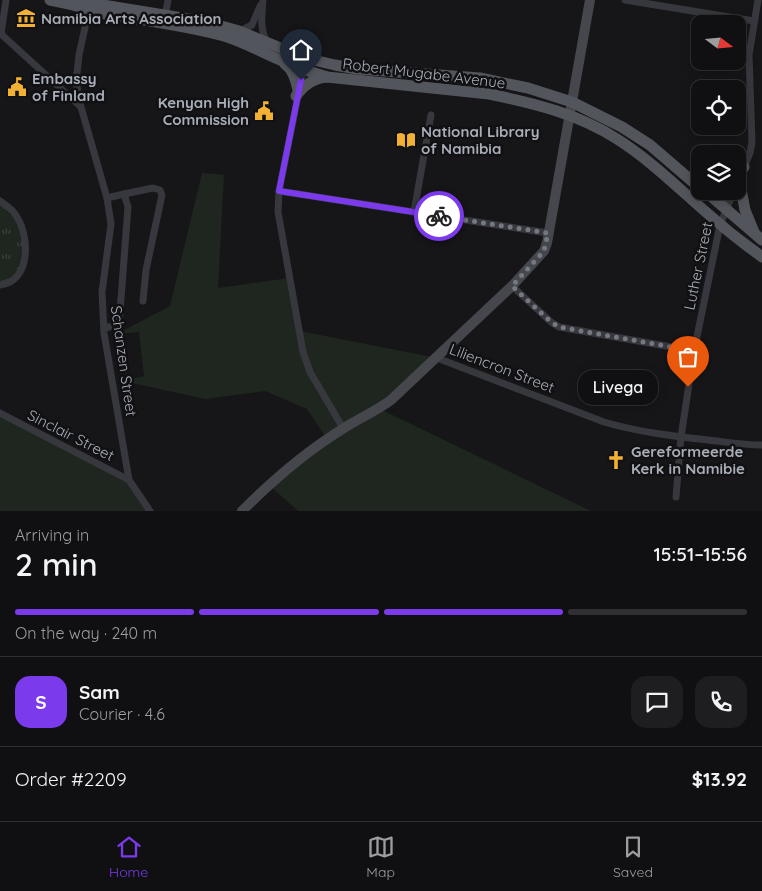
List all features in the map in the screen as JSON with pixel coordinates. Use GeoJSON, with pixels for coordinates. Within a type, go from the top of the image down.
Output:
{"type":"FeatureCollection","features":[{"type":"Feature","properties":{"kind":"main road","name":"Robert Mugabe Avenue"},"geometry":{"type":"LineString","coordinates":[[50,0],[165,20],[207,22],[239,31],[293,53],[328,63],[357,68],[503,82],[528,88],[572,102],[605,118],[643,141],[691,179]]}},
{"type":"Feature","properties":{"kind":"main road","name":"Robert Mugabe Avenue"},"geometry":{"type":"LineString","coordinates":[[165,20],[223,36],[261,50],[304,70],[327,77],[488,94],[570,115],[594,126],[624,144],[654,166],[720,224],[762,257]]}},
{"type":"Feature","properties":{"kind":"main road"},"geometry":{"type":"LineString","coordinates":[[279,60],[289,67],[296,82],[297,93]]}},
{"type":"Feature","properties":{"kind":"main road"},"geometry":{"type":"LineString","coordinates":[[297,93],[307,84],[327,77]]}},
{"type":"Feature","properties":{"kind":"main road"},"geometry":{"type":"LineString","coordinates":[[715,200],[759,238]]}},
{"type":"Feature","properties":{"kind":"main road"},"geometry":{"type":"LineString","coordinates":[[744,200],[745,210],[759,238]]}},
{"type":"Feature","properties":{"kind":"street"},"geometry":{"type":"LineString","coordinates":[[6,0],[0,35],[81,107]]}},
{"type":"Feature","properties":{"kind":"street"},"geometry":{"type":"LineString","coordinates":[[165,20],[168,0]]}},
{"type":"Feature","properties":{"kind":"street"},"geometry":{"type":"LineString","coordinates":[[239,31],[252,24],[263,0]]}},
{"type":"Feature","properties":{"kind":"street"},"geometry":{"type":"LineString","coordinates":[[263,0],[262,29],[268,43]]}},
{"type":"Feature","properties":{"kind":"street"},"geometry":{"type":"LineString","coordinates":[[242,511],[304,455],[343,428],[380,409],[437,358],[512,286],[544,251],[590,0]]}},
{"type":"Feature","properties":{"kind":"street"},"geometry":{"type":"LineString","coordinates":[[625,0],[754,21]]}},
{"type":"Feature","properties":{"kind":"street"},"geometry":{"type":"LineString","coordinates":[[746,162],[752,142],[749,55],[758,0]]}},
{"type":"Feature","properties":{"kind":"street","name":"Schanzen Street"},"geometry":{"type":"LineString","coordinates":[[89,8],[79,55],[76,82],[81,107],[107,198],[111,224],[102,292],[104,328],[129,480],[150,511]]}},
{"type":"Feature","properties":{"kind":"street"},"geometry":{"type":"LineString","coordinates":[[293,53],[304,64],[304,70],[297,93],[277,202],[279,224],[303,352],[310,372],[343,428]]}},
{"type":"Feature","properties":{"kind":"street"},"geometry":{"type":"LineString","coordinates":[[414,212],[431,115]]}},
{"type":"Feature","properties":{"kind":"street"},"geometry":{"type":"LineString","coordinates":[[107,198],[153,188],[162,192],[146,270],[143,301]]}},
{"type":"Feature","properties":{"kind":"street"},"geometry":{"type":"LineString","coordinates":[[279,191],[548,233]]}},
{"type":"Feature","properties":{"kind":"street"},"geometry":{"type":"LineString","coordinates":[[104,328],[119,325],[128,207],[124,194]]}},
{"type":"Feature","properties":{"kind":"street","name":"Luther Street"},"geometry":{"type":"LineString","coordinates":[[676,497],[681,437],[694,351],[720,224],[730,200]]}},
{"type":"Feature","properties":{"kind":"street"},"geometry":{"type":"LineString","coordinates":[[0,201],[15,213],[22,226],[25,250],[24,266],[20,274],[8,284],[0,285]]}},
{"type":"Feature","properties":{"kind":"street"},"geometry":{"type":"LineString","coordinates":[[512,286],[559,327],[694,351]]}},
{"type":"Feature","properties":{"kind":"street","name":"Liliencron Street"},"geometry":{"type":"LineString","coordinates":[[437,358],[604,422],[639,431],[744,445],[762,445]]}},
{"type":"Feature","properties":{"kind":"street","name":"Sinclair Street"},"geometry":{"type":"LineString","coordinates":[[0,413],[129,480]]}},
{"type":"Feature","properties":{"kind":"green space"},"geometry":{"type":"Polygon","coordinates":[[[202,173],[224,175],[218,288],[289,278],[300,331],[437,358],[380,409],[591,511],[298,511],[269,485],[327,439],[307,409],[265,391],[205,399],[123,381],[144,376],[139,332],[117,334],[170,306],[202,173]]]}},
{"type":"Feature","properties":{"kind":"green space"},"geometry":{"type":"Polygon","coordinates":[[[0,201],[15,213],[25,239],[20,274],[0,285],[0,201]]]}},
{"type":"Feature","properties":{"kind":"green space"},"geometry":{"type":"Polygon","coordinates":[[[0,413],[129,480],[150,511],[0,511],[0,413]]]}},
{"type":"Feature","properties":{"kind":"way so far"},"geometry":{"type":"LineString","coordinates":[[439,216],[548,233],[544,251],[512,286],[559,327],[694,351],[688,387]]}},
{"type":"Feature","properties":{"kind":"place","name":"Namibia Arts Association"},"geometry":{"type":"Point","coordinates":[26,18]}},
{"type":"Feature","properties":{"kind":"place","name":"Embassy of Finland"},"geometry":{"type":"Point","coordinates":[17,87]}},
{"type":"Feature","properties":{"kind":"place","name":"Kenyan High Commission"},"geometry":{"type":"Point","coordinates":[264,111]}},
{"type":"Feature","properties":{"kind":"place","name":"National Library of Namibia"},"geometry":{"type":"Point","coordinates":[406,140]}},
{"type":"Feature","properties":{"kind":"place","name":"Livega"},"geometry":{"type":"Point","coordinates":[688,387]}},
{"type":"Feature","properties":{"kind":"place","name":"Gereformeerde Kerk in Namibie"},"geometry":{"type":"Point","coordinates":[616,460]}},
{"type":"Feature","properties":{"kind":"route"},"geometry":{"type":"LineString","coordinates":[[301,80],[296,96],[279,191],[439,216]]}}]}
